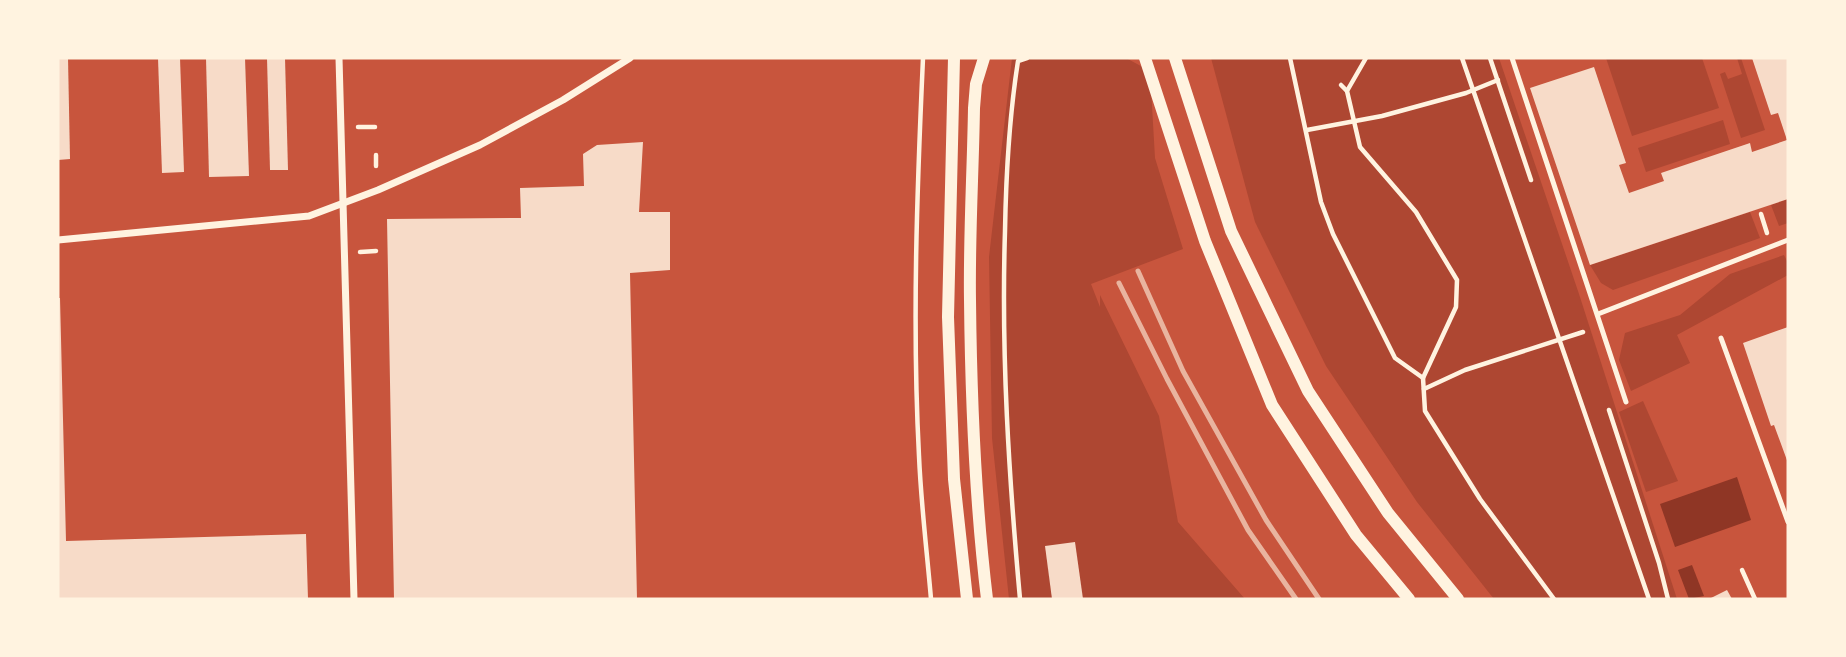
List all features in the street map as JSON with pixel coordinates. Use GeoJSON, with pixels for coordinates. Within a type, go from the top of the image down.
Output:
{"type":"FeatureCollection","features":[{"type":"Feature","properties":{"kind":"street"},"geometry":{"type":"LineString","coordinates":[[339,58],[354,599]]}},
{"type":"Feature","properties":{"kind":"street"},"geometry":{"type":"LineString","coordinates":[[58,240],[309,216],[378,190],[480,145],[563,100],[630,58]]}},
{"type":"Feature","properties":{"kind":"street"},"geometry":{"type":"LineString","coordinates":[[954,58],[948,317],[954,479],[967,599]]}},
{"type":"Feature","properties":{"kind":"street"},"geometry":{"type":"LineString","coordinates":[[984,58],[976,84],[974,108],[970,298],[972,430],[986,599]]}},
{"type":"Feature","properties":{"kind":"street"},"geometry":{"type":"LineString","coordinates":[[1145,58],[1205,241],[1272,405],[1356,535],[1409,599]]}},
{"type":"Feature","properties":{"kind":"street"},"geometry":{"type":"LineString","coordinates":[[1175,58],[1231,231],[1308,391],[1388,513],[1458,599]]}},
{"type":"Feature","properties":{"kind":"lane"},"geometry":{"type":"LineString","coordinates":[[1512,58],[1626,402]]}},
{"type":"Feature","properties":{"kind":"lane"},"geometry":{"type":"LineString","coordinates":[[1598,314],[1788,240]]}},
{"type":"Feature","properties":{"kind":"lane"},"geometry":{"type":"LineString","coordinates":[[1721,338],[1788,522]]}},
{"type":"Feature","properties":{"kind":"path"},"geometry":{"type":"LineString","coordinates":[[923,58],[916,263],[917,383],[922,501],[932,599]]}},
{"type":"Feature","properties":{"kind":"path"},"geometry":{"type":"LineString","coordinates":[[1020,599],[1008,463],[1003,293],[1010,111],[1017,60],[1027,58]]}},
{"type":"Feature","properties":{"kind":"path"},"geometry":{"type":"LineString","coordinates":[[1290,58],[1321,202],[1333,234],[1395,358],[1423,378]]}},
{"type":"Feature","properties":{"kind":"path"},"geometry":{"type":"LineString","coordinates":[[1347,91],[1366,58]]}},
{"type":"Feature","properties":{"kind":"path"},"geometry":{"type":"LineString","coordinates":[[1462,58],[1649,599]]}},
{"type":"Feature","properties":{"kind":"path"},"geometry":{"type":"LineString","coordinates":[[1307,130],[1382,116],[1473,90],[1497,80]]}},
{"type":"Feature","properties":{"kind":"path"},"geometry":{"type":"LineString","coordinates":[[1341,85],[1347,91],[1360,147],[1416,212],[1457,280],[1456,307],[1423,378],[1425,411],[1480,499],[1554,599]]}},
{"type":"Feature","properties":{"kind":"path"},"geometry":{"type":"LineString","coordinates":[[358,127],[374,127]]}},
{"type":"Feature","properties":{"kind":"path"},"geometry":{"type":"LineString","coordinates":[[376,155],[376,166]]}},
{"type":"Feature","properties":{"kind":"path"},"geometry":{"type":"LineString","coordinates":[[360,252],[376,251]]}},
{"type":"Feature","properties":{"kind":"path"},"geometry":{"type":"LineString","coordinates":[[1424,389],[1465,370],[1583,332]]}},
{"type":"Feature","properties":{"kind":"path"},"geometry":{"type":"LineString","coordinates":[[1742,570],[1755,599]]}},
{"type":"Feature","properties":{"kind":"shaded area"},"geometry":{"type":"Polygon","coordinates":[[[1012,58],[1126,58],[1150,71],[1155,158],[1183,249],[1091,284],[1100,307],[1100,295],[1159,416],[1178,522],[1245,599],[1009,599],[992,438],[989,257],[1012,58]]]}},
{"type":"Feature","properties":{"kind":"shaded area"},"geometry":{"type":"Polygon","coordinates":[[[1211,58],[1499,58],[1579,294],[1677,599],[1494,599],[1417,502],[1326,366],[1255,222],[1211,58]]]}},
{"type":"Feature","properties":{"kind":"shaded area"},"geometry":{"type":"Polygon","coordinates":[[[1606,58],[1702,58],[1719,108],[1632,136],[1606,58]]]}},
{"type":"Feature","properties":{"kind":"shaded area"},"geometry":{"type":"Polygon","coordinates":[[[1737,58],[1741,58],[1765,130],[1741,138],[1720,74],[1725,72],[1728,79],[1742,74],[1737,58]]]}},
{"type":"Feature","properties":{"kind":"shaded area"},"geometry":{"type":"Polygon","coordinates":[[[1723,120],[1730,144],[1646,172],[1638,148],[1723,120]]]}},
{"type":"Feature","properties":{"kind":"shaded area"},"geometry":{"type":"Polygon","coordinates":[[[1788,199],[1788,223],[1779,226],[1771,205],[1788,199]]]}},
{"type":"Feature","properties":{"kind":"shaded area"},"geometry":{"type":"Polygon","coordinates":[[[1750,212],[1760,238],[1613,290],[1601,283],[1590,265],[1750,212]]]}},
{"type":"Feature","properties":{"kind":"shaded area"},"geometry":{"type":"Polygon","coordinates":[[[1784,255],[1788,263],[1788,275],[1677,335],[1690,363],[1631,391],[1619,360],[1625,333],[1680,315],[1730,274],[1784,255]]]}},
{"type":"Feature","properties":{"kind":"shaded area"},"geometry":{"type":"Polygon","coordinates":[[[1643,401],[1678,481],[1646,492],[1619,412],[1643,401]]]}},
{"type":"Feature","properties":{"kind":"shaded area"},"geometry":{"type":"Polygon","coordinates":[[[1737,477],[1751,520],[1675,547],[1660,504],[1737,477]]]}},
{"type":"Feature","properties":{"kind":"shaded area"},"geometry":{"type":"Polygon","coordinates":[[[1692,565],[1704,596],[1689,599],[1678,570],[1692,565]]]}},
{"type":"Feature","properties":{"kind":"building"},"geometry":{"type":"Polygon","coordinates":[[[58,58],[68,58],[70,159],[58,160],[58,58]]]}},
{"type":"Feature","properties":{"kind":"building"},"geometry":{"type":"Polygon","coordinates":[[[158,58],[180,58],[184,172],[162,173],[158,58]]]}},
{"type":"Feature","properties":{"kind":"building"},"geometry":{"type":"Polygon","coordinates":[[[206,58],[245,58],[249,176],[209,177],[206,58]]]}},
{"type":"Feature","properties":{"kind":"building"},"geometry":{"type":"Polygon","coordinates":[[[267,58],[285,58],[288,170],[270,170],[267,58]]]}},
{"type":"Feature","properties":{"kind":"building"},"geometry":{"type":"Polygon","coordinates":[[[1752,58],[1788,58],[1788,199],[1590,265],[1530,88],[1594,67],[1626,163],[1619,165],[1629,193],[1664,181],[1661,173],[1750,143],[1752,152],[1787,140],[1778,113],[1771,115],[1752,58]]]}},
{"type":"Feature","properties":{"kind":"building"},"geometry":{"type":"Polygon","coordinates":[[[643,142],[639,212],[670,212],[670,270],[630,273],[637,599],[394,599],[387,219],[521,218],[520,188],[584,186],[583,154],[597,145],[643,142]]]}},
{"type":"Feature","properties":{"kind":"building"},"geometry":{"type":"Polygon","coordinates":[[[58,298],[66,541],[306,534],[308,599],[58,599],[58,298]]]}},
{"type":"Feature","properties":{"kind":"building"},"geometry":{"type":"Polygon","coordinates":[[[1788,327],[1788,463],[1774,425],[1771,426],[1743,343],[1788,327]]]}},
{"type":"Feature","properties":{"kind":"building"},"geometry":{"type":"Polygon","coordinates":[[[1075,542],[1083,599],[1052,599],[1045,546],[1075,542]]]}},
{"type":"Feature","properties":{"kind":"building"},"geometry":{"type":"Polygon","coordinates":[[[1727,590],[1732,599],[1709,599],[1727,590]]]}},
{"type":"Feature","properties":{"kind":"railway"},"geometry":{"type":"LineString","coordinates":[[1138,271],[1183,371],[1266,520],[1319,599]]}},
{"type":"Feature","properties":{"kind":"railway"},"geometry":{"type":"LineString","coordinates":[[1119,283],[1248,530],[1296,599]]}}]}
